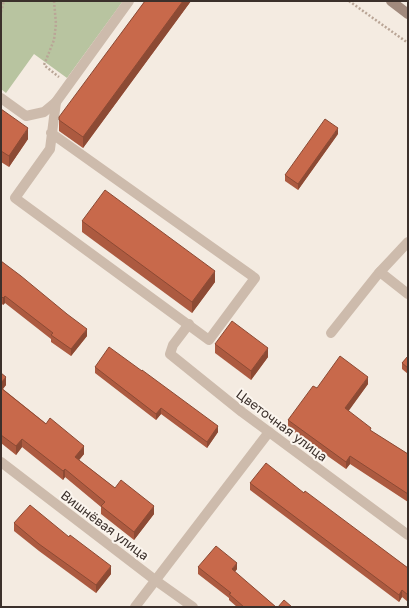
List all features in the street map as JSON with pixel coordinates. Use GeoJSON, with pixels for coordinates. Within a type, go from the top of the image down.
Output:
{"type":"FeatureCollection","features":[{"type":"Feature","properties":{"kind":"main road"},"geometry":{"type":"LineString","coordinates":[[391,1],[408,14]]}},
{"type":"Feature","properties":{"kind":"street"},"geometry":{"type":"LineString","coordinates":[[1,98],[26,116],[44,112],[56,102],[129,1]]}},
{"type":"Feature","properties":{"kind":"street"},"geometry":{"type":"LineString","coordinates":[[51,133],[255,278],[209,340],[15,198],[50,149],[51,133],[56,102]]}},
{"type":"Feature","properties":{"kind":"street"},"geometry":{"type":"LineString","coordinates":[[331,332],[380,272],[408,242]]}},
{"type":"Feature","properties":{"kind":"street"},"geometry":{"type":"LineString","coordinates":[[380,272],[408,294]]}},
{"type":"Feature","properties":{"kind":"street","name":"Цветочная улица"},"geometry":{"type":"LineString","coordinates":[[189,324],[173,345],[170,354],[269,432],[408,535]]}},
{"type":"Feature","properties":{"kind":"street"},"geometry":{"type":"LineString","coordinates":[[135,607],[269,432]]}},
{"type":"Feature","properties":{"kind":"street","name":"Вишнёвая улица"},"geometry":{"type":"LineString","coordinates":[[1,462],[155,580],[193,607]]}},
{"type":"Feature","properties":{"kind":"path"},"geometry":{"type":"LineString","coordinates":[[1,12],[4,1]]}},
{"type":"Feature","properties":{"kind":"path"},"geometry":{"type":"LineString","coordinates":[[54,1],[56,24],[54,40],[44,66],[68,84]]}},
{"type":"Feature","properties":{"kind":"path"},"geometry":{"type":"LineString","coordinates":[[349,1],[408,43]]}},
{"type":"Feature","properties":{"kind":"green space"},"geometry":{"type":"Polygon","coordinates":[[[1,1],[123,1],[67,78],[34,54],[6,93],[1,89],[1,1]]]}},
{"type":"Feature","properties":{"kind":"building"},"geometry":{"type":"Polygon","coordinates":[[[145,1],[183,1],[83,137],[59,120],[59,117],[145,1]]]}},
{"type":"Feature","properties":{"kind":"building"},"geometry":{"type":"Polygon","coordinates":[[[1,109],[28,128],[9,156],[1,151],[1,109]]]}},
{"type":"Feature","properties":{"kind":"building"},"geometry":{"type":"Polygon","coordinates":[[[325,119],[338,128],[298,184],[285,175],[325,119]]]}},
{"type":"Feature","properties":{"kind":"building"},"geometry":{"type":"Polygon","coordinates":[[[105,190],[215,271],[192,302],[82,221],[105,190]]]}},
{"type":"Feature","properties":{"kind":"building"},"geometry":{"type":"Polygon","coordinates":[[[1,261],[87,329],[71,349],[51,335],[53,333],[5,296],[3,298],[1,296],[1,261]]]}},
{"type":"Feature","properties":{"kind":"building"},"geometry":{"type":"Polygon","coordinates":[[[232,321],[268,348],[251,371],[215,344],[232,321]]]}},
{"type":"Feature","properties":{"kind":"building"},"geometry":{"type":"Polygon","coordinates":[[[109,347],[218,426],[207,442],[161,408],[156,414],[95,367],[109,347]]]}},
{"type":"Feature","properties":{"kind":"building"},"geometry":{"type":"Polygon","coordinates":[[[340,356],[368,377],[345,408],[371,428],[370,430],[408,454],[408,494],[350,456],[346,462],[288,420],[313,386],[317,388],[340,356]]]}},
{"type":"Feature","properties":{"kind":"building"},"geometry":{"type":"Polygon","coordinates":[[[408,356],[408,368],[402,363],[408,356]]]}},
{"type":"Feature","properties":{"kind":"building"},"geometry":{"type":"Polygon","coordinates":[[[1,373],[6,377],[1,383],[1,373]]]}},
{"type":"Feature","properties":{"kind":"building"},"geometry":{"type":"Polygon","coordinates":[[[1,388],[46,424],[50,418],[84,446],[75,457],[115,488],[121,480],[154,506],[134,532],[101,506],[105,502],[65,469],[63,471],[22,439],[16,446],[1,435],[1,388]]]}},
{"type":"Feature","properties":{"kind":"building"},"geometry":{"type":"Polygon","coordinates":[[[266,463],[304,493],[305,491],[408,568],[408,595],[402,590],[399,595],[250,483],[266,463]]]}},
{"type":"Feature","properties":{"kind":"building"},"geometry":{"type":"Polygon","coordinates":[[[30,505],[69,537],[70,535],[111,566],[96,585],[39,544],[14,523],[30,505]]]}},
{"type":"Feature","properties":{"kind":"building"},"geometry":{"type":"Polygon","coordinates":[[[216,546],[237,563],[232,569],[276,607],[244,607],[229,594],[231,593],[198,567],[216,546]]]}},
{"type":"Feature","properties":{"kind":"building"},"geometry":{"type":"Polygon","coordinates":[[[284,600],[292,607],[278,607],[284,600]]]}}]}
